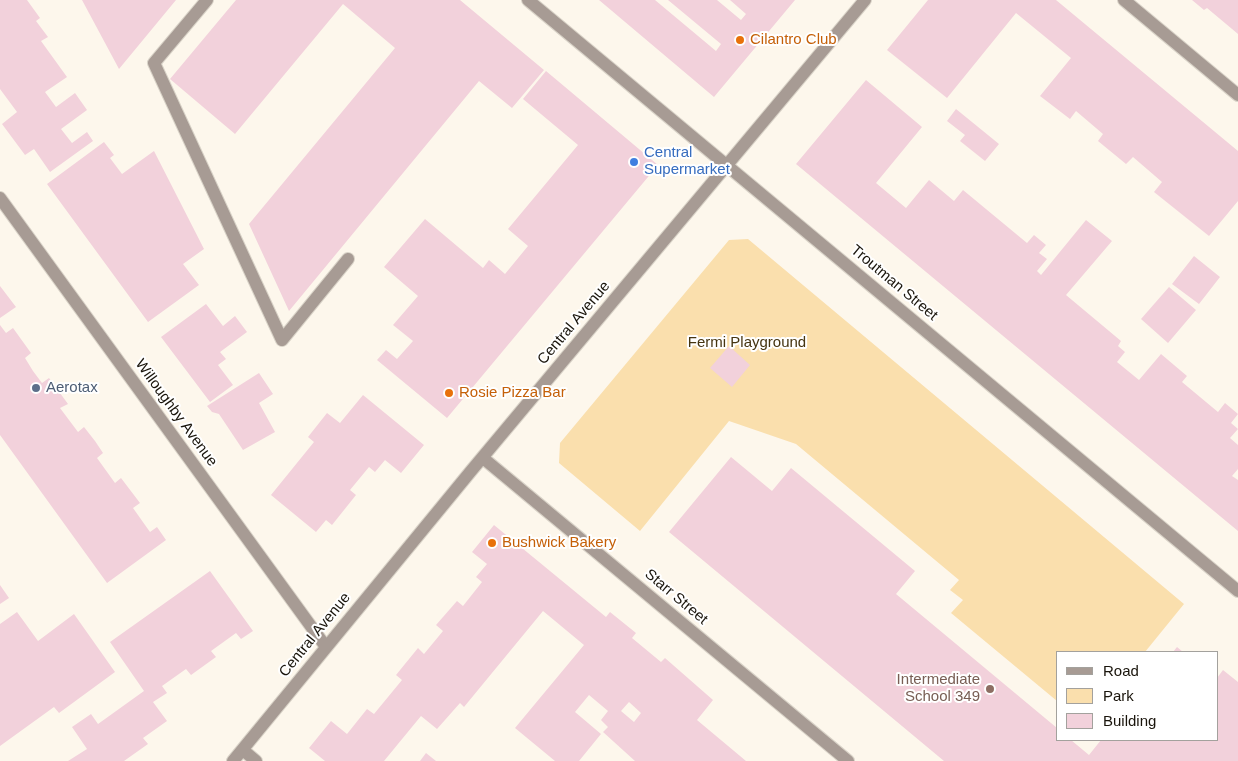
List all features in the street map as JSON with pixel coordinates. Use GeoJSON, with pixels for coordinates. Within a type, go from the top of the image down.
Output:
{"type":"FeatureCollection","features":[{"type":"Feature","properties":{"kind":"street"},"geometry":{"type":"LineString","coordinates":[[207,0],[154,63],[282,340],[348,259]]}},
{"type":"Feature","properties":{"kind":"street","name":"Troutman Street"},"geometry":{"type":"LineString","coordinates":[[528,0],[1238,590]]}},
{"type":"Feature","properties":{"kind":"street","name":"Central Avenue"},"geometry":{"type":"LineString","coordinates":[[233,761],[865,0]]}},
{"type":"Feature","properties":{"kind":"street"},"geometry":{"type":"LineString","coordinates":[[1124,0],[1238,95]]}},
{"type":"Feature","properties":{"kind":"street","name":"Willoughby Avenue"},"geometry":{"type":"LineString","coordinates":[[0,198],[326,647]]}},
{"type":"Feature","properties":{"kind":"street","name":"Starr Street"},"geometry":{"type":"LineString","coordinates":[[483,458],[848,761]]}},
{"type":"Feature","properties":{"kind":"street"},"geometry":{"type":"LineString","coordinates":[[242,750],[256,761]]}},
{"type":"Feature","properties":{"kind":"green space","name":"Fermi Playground"},"geometry":{"type":"Polygon","coordinates":[[[748,239],[1184,604],[1146,651],[1056,651],[1056,700],[951,613],[963,600],[950,590],[959,580],[796,444],[729,421],[640,531],[559,463],[560,443],[729,240],[748,239]]]}},
{"type":"Feature","properties":{"kind":"building"},"geometry":{"type":"Polygon","coordinates":[[[0,0],[27,0],[40,18],[36,21],[48,37],[41,41],[67,77],[45,92],[56,107],[75,93],[87,110],[61,129],[72,143],[87,132],[93,141],[50,172],[34,149],[25,155],[2,124],[17,112],[0,89],[0,0]]]}},
{"type":"Feature","properties":{"kind":"building"},"geometry":{"type":"Polygon","coordinates":[[[82,0],[176,0],[119,69],[82,0]]]}},
{"type":"Feature","properties":{"kind":"building"},"geometry":{"type":"Polygon","coordinates":[[[236,0],[460,0],[544,70],[512,108],[479,81],[289,311],[249,224],[395,48],[343,4],[235,134],[170,79],[236,0]]]}},
{"type":"Feature","properties":{"kind":"building"},"geometry":{"type":"Polygon","coordinates":[[[599,0],[655,0],[716,51],[721,44],[668,0],[717,0],[741,20],[746,14],[730,0],[795,0],[714,97],[599,0]]]}},
{"type":"Feature","properties":{"kind":"building"},"geometry":{"type":"Polygon","coordinates":[[[928,0],[1056,0],[1238,151],[1238,201],[1209,236],[1154,192],[1162,182],[1133,157],[1126,164],[1098,141],[1103,134],[1076,111],[1070,119],[1040,96],[1071,58],[1016,13],[947,98],[887,50],[928,0]]]}},
{"type":"Feature","properties":{"kind":"building"},"geometry":{"type":"Polygon","coordinates":[[[1192,0],[1238,0],[1238,34],[1207,8],[1204,10],[1192,0]]]}},
{"type":"Feature","properties":{"kind":"building"},"geometry":{"type":"Polygon","coordinates":[[[546,71],[658,165],[447,418],[377,360],[386,350],[397,359],[413,341],[393,325],[418,296],[384,267],[425,219],[483,268],[489,260],[505,274],[528,246],[508,229],[578,145],[523,99],[546,71]]]}},
{"type":"Feature","properties":{"kind":"building"},"geometry":{"type":"Polygon","coordinates":[[[866,80],[922,127],[876,183],[906,208],[929,180],[954,201],[963,190],[1027,243],[1034,235],[1046,245],[1039,253],[1047,259],[1037,271],[1041,275],[1086,220],[1112,241],[1066,295],[1121,341],[1118,346],[1125,352],[1117,362],[1139,380],[1161,354],[1187,376],[1182,382],[1218,412],[1225,403],[1238,414],[1231,423],[1238,429],[1230,438],[1238,445],[1238,469],[1232,476],[1238,480],[1238,531],[796,164],[866,80]]]}},
{"type":"Feature","properties":{"kind":"building"},"geometry":{"type":"Polygon","coordinates":[[[956,109],[999,144],[985,161],[960,141],[965,135],[947,121],[956,109]]]}},
{"type":"Feature","properties":{"kind":"building"},"geometry":{"type":"Polygon","coordinates":[[[104,142],[114,155],[110,158],[122,174],[154,151],[204,249],[183,264],[199,285],[148,322],[47,184],[104,142]]]}},
{"type":"Feature","properties":{"kind":"building"},"geometry":{"type":"Polygon","coordinates":[[[1194,256],[1220,277],[1199,304],[1172,284],[1194,256]]]}},
{"type":"Feature","properties":{"kind":"building"},"geometry":{"type":"Polygon","coordinates":[[[0,286],[16,307],[0,318],[0,286]]]}},
{"type":"Feature","properties":{"kind":"building"},"geometry":{"type":"Polygon","coordinates":[[[1169,287],[1196,310],[1168,343],[1141,319],[1169,287]]]}},
{"type":"Feature","properties":{"kind":"building"},"geometry":{"type":"Polygon","coordinates":[[[206,304],[223,326],[235,316],[247,332],[220,352],[226,359],[218,365],[233,385],[210,402],[161,337],[206,304]]]}},
{"type":"Feature","properties":{"kind":"building"},"geometry":{"type":"Polygon","coordinates":[[[0,325],[6,333],[13,328],[31,353],[25,358],[33,371],[42,383],[49,378],[68,404],[60,408],[78,432],[84,427],[95,441],[103,453],[97,458],[115,483],[121,478],[140,503],[133,508],[150,532],[157,527],[166,540],[107,583],[0,435],[0,325]]]}},
{"type":"Feature","properties":{"kind":"building"},"geometry":{"type":"Polygon","coordinates":[[[729,346],[750,365],[732,387],[710,368],[729,346]]]}},
{"type":"Feature","properties":{"kind":"building"},"geometry":{"type":"Polygon","coordinates":[[[259,373],[273,394],[259,403],[275,432],[243,450],[219,414],[212,412],[207,406],[259,373]]]}},
{"type":"Feature","properties":{"kind":"building"},"geometry":{"type":"Polygon","coordinates":[[[363,395],[424,445],[401,473],[385,460],[375,472],[369,467],[350,490],[356,495],[332,525],[326,520],[316,532],[271,495],[314,442],[308,437],[327,413],[340,423],[363,395]]]}},
{"type":"Feature","properties":{"kind":"building"},"geometry":{"type":"Polygon","coordinates":[[[731,457],[772,491],[791,468],[915,571],[896,594],[1056,727],[1056,741],[1072,741],[1089,755],[1100,741],[1218,741],[1218,677],[1223,670],[1238,682],[1238,761],[944,761],[669,532],[731,457]]]}},
{"type":"Feature","properties":{"kind":"building"},"geometry":{"type":"Polygon","coordinates":[[[494,525],[606,617],[610,612],[636,633],[632,638],[661,662],[665,658],[713,700],[697,720],[746,761],[635,761],[603,732],[608,727],[601,720],[608,711],[589,695],[575,712],[601,734],[579,761],[555,761],[515,728],[584,645],[543,611],[464,707],[460,703],[437,729],[421,716],[384,761],[325,761],[309,748],[331,721],[347,734],[367,709],[374,714],[402,680],[396,675],[418,648],[424,654],[443,631],[436,625],[457,601],[463,606],[482,582],[476,577],[487,564],[472,552],[494,525]],[[629,702],[621,711],[634,722],[641,713],[629,702]]]}},
{"type":"Feature","properties":{"kind":"building"},"geometry":{"type":"Polygon","coordinates":[[[210,571],[253,631],[241,639],[236,633],[211,651],[216,657],[191,675],[186,669],[162,686],[167,693],[153,702],[167,721],[143,738],[148,744],[124,761],[68,761],[87,749],[72,727],[91,714],[98,724],[144,691],[110,642],[210,571]]]}},
{"type":"Feature","properties":{"kind":"building"},"geometry":{"type":"Polygon","coordinates":[[[0,585],[9,598],[0,604],[0,585]]]}},
{"type":"Feature","properties":{"kind":"building"},"geometry":{"type":"Polygon","coordinates":[[[17,612],[38,641],[74,614],[115,672],[59,713],[54,707],[0,746],[0,624],[17,612]]]}},
{"type":"Feature","properties":{"kind":"building"},"geometry":{"type":"Polygon","coordinates":[[[1177,647],[1182,651],[1174,651],[1177,647]]]}},
{"type":"Feature","properties":{"kind":"building"},"geometry":{"type":"Polygon","coordinates":[[[426,753],[436,761],[420,761],[426,753]]]}},
{"type":"Feature","properties":{"kind":"place","name":"Cilantro Club"},"geometry":{"type":"Point","coordinates":[740,40]}},
{"type":"Feature","properties":{"kind":"place","name":"Central Supermarket"},"geometry":{"type":"Point","coordinates":[634,162]}},
{"type":"Feature","properties":{"kind":"place","name":"Aerotax"},"geometry":{"type":"Point","coordinates":[36,388]}},
{"type":"Feature","properties":{"kind":"place","name":"Rosie Pizza Bar"},"geometry":{"type":"Point","coordinates":[449,393]}},
{"type":"Feature","properties":{"kind":"place","name":"Bushwick Bakery"},"geometry":{"type":"Point","coordinates":[492,543]}},
{"type":"Feature","properties":{"kind":"place","name":"Intermediate School 349"},"geometry":{"type":"Point","coordinates":[990,689]}}]}
